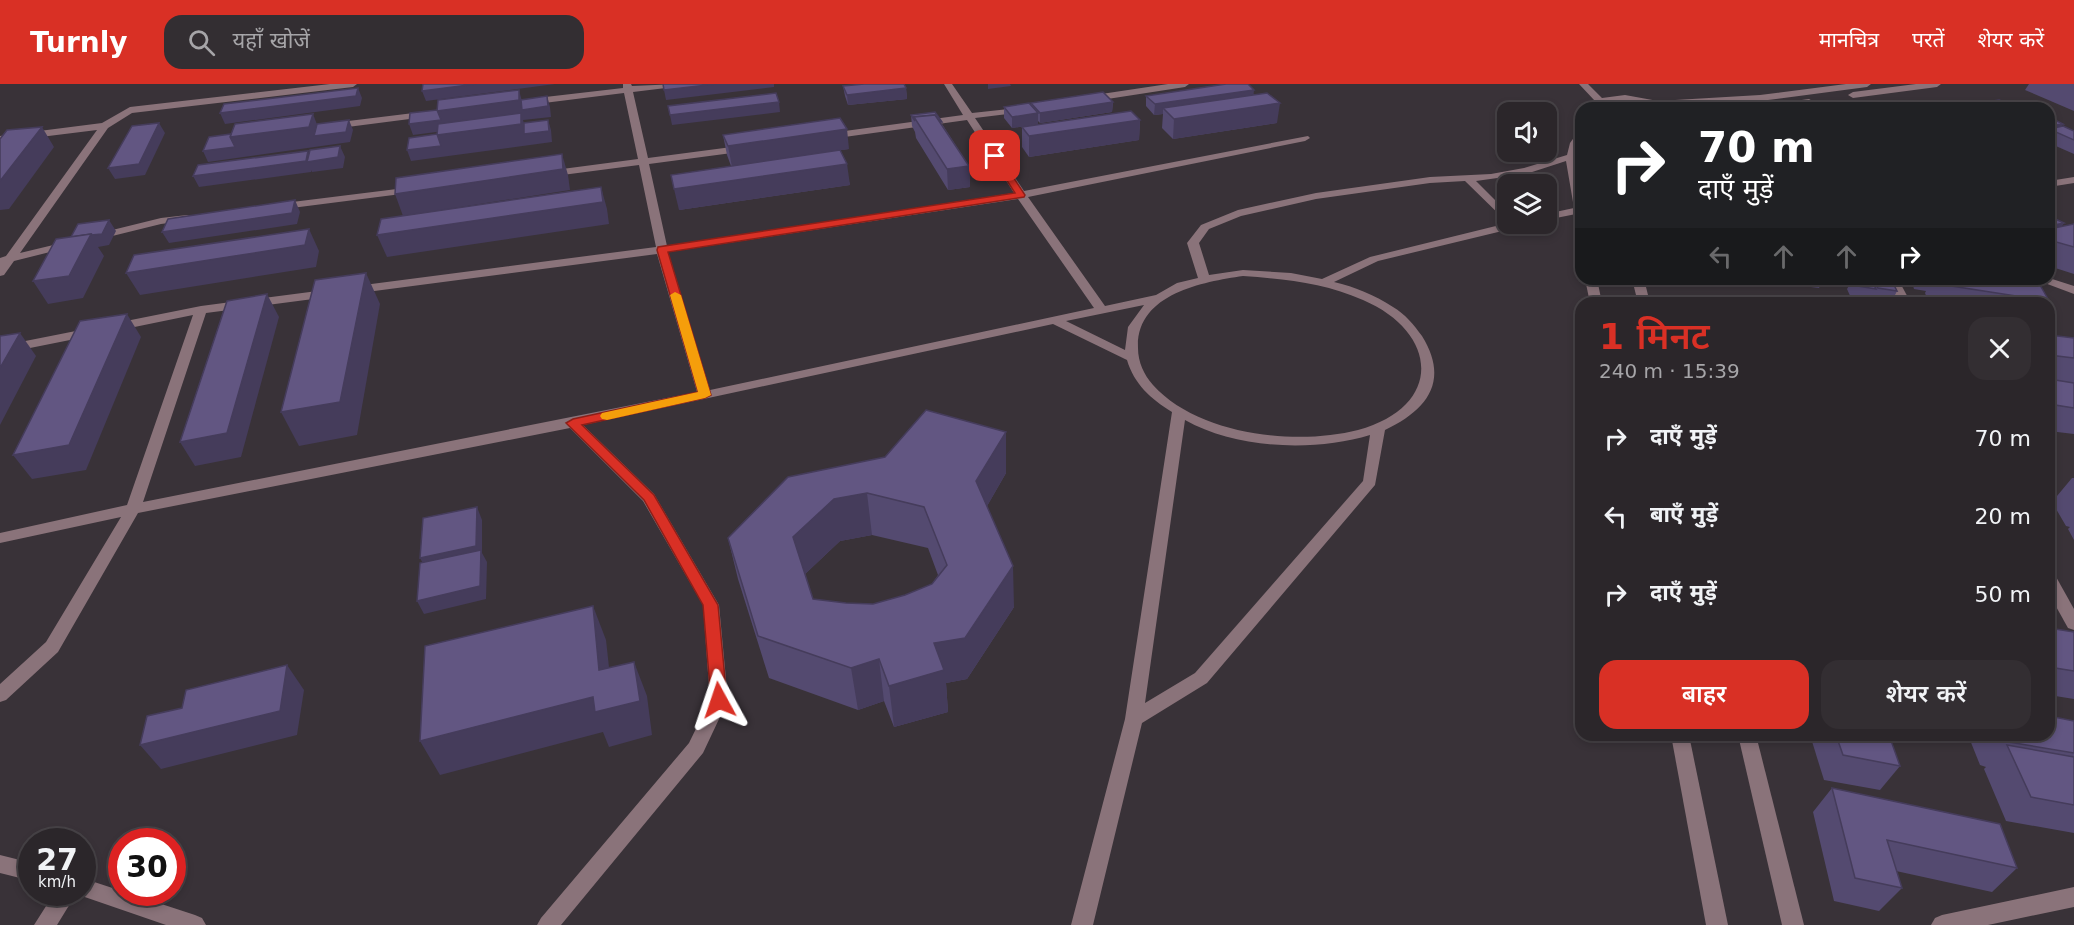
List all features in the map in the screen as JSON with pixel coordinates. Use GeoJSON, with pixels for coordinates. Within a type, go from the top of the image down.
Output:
{"type":"FeatureCollection","features":[{"type":"Feature","properties":{"kind":"street"},"geometry":{"type":"LineString","coordinates":[[0,273],[5,260],[105,126],[130,110],[353,84]]}},
{"type":"Feature","properties":{"kind":"street"},"geometry":{"type":"LineString","coordinates":[[522,103],[628,87],[674,84]]}},
{"type":"Feature","properties":{"kind":"street"},"geometry":{"type":"LineString","coordinates":[[948,84],[1021,195],[1101,309]]}},
{"type":"Feature","properties":{"kind":"street"},"geometry":{"type":"LineString","coordinates":[[1072,102],[1185,84]]}},
{"type":"Feature","properties":{"kind":"street"},"geometry":{"type":"LineString","coordinates":[[1584,84],[1597,102]]}},
{"type":"Feature","properties":{"kind":"street"},"geometry":{"type":"LineString","coordinates":[[1619,84],[1634,98]]}},
{"type":"Feature","properties":{"kind":"street"},"geometry":{"type":"LineString","coordinates":[[1712,102],[1867,84]]}},
{"type":"Feature","properties":{"kind":"street"},"geometry":{"type":"LineString","coordinates":[[1804,102],[1937,84]]}},
{"type":"Feature","properties":{"kind":"street"},"geometry":{"type":"LineString","coordinates":[[628,87],[662,250],[705,395]]}},
{"type":"Feature","properties":{"kind":"street"},"geometry":{"type":"LineString","coordinates":[[1606,102],[1621,98],[1634,98],[1648,102]]}},
{"type":"Feature","properties":{"kind":"street"},"geometry":{"type":"LineString","coordinates":[[818,138],[1038,107]]}},
{"type":"Feature","properties":{"kind":"street"},"geometry":{"type":"LineString","coordinates":[[321,128],[439,113]]}},
{"type":"Feature","properties":{"kind":"street"},"geometry":{"type":"LineString","coordinates":[[0,139],[105,126]]}},
{"type":"Feature","properties":{"kind":"street"},"geometry":{"type":"LineString","coordinates":[[0,350],[201,310],[662,250],[1021,195],[1305,138]]}},
{"type":"Feature","properties":{"kind":"street"},"geometry":{"type":"LineString","coordinates":[[1575,140],[1569,157],[1575,184]]}},
{"type":"Feature","properties":{"kind":"street"},"geometry":{"type":"LineString","coordinates":[[537,175],[760,146]]}},
{"type":"Feature","properties":{"kind":"street"},"geometry":{"type":"LineString","coordinates":[[1204,279],[1193,243],[1205,227],[1238,213],[1316,196],[1430,180],[1526,171],[1569,157]]}},
{"type":"Feature","properties":{"kind":"street"},"geometry":{"type":"LineString","coordinates":[[1468,178],[1497,207]]}},
{"type":"Feature","properties":{"kind":"street"},"geometry":{"type":"LineString","coordinates":[[2055,183],[2074,180]]}},
{"type":"Feature","properties":{"kind":"street"},"geometry":{"type":"LineString","coordinates":[[266,208],[419,189]]}},
{"type":"Feature","properties":{"kind":"street"},"geometry":{"type":"LineString","coordinates":[[1557,215],[1575,212]]}},
{"type":"Feature","properties":{"kind":"street"},"geometry":{"type":"LineString","coordinates":[[5,260],[160,221],[196,217]]}},
{"type":"Feature","properties":{"kind":"street"},"geometry":{"type":"LineString","coordinates":[[1325,282],[1374,259],[1497,227]]}},
{"type":"Feature","properties":{"kind":"street"},"geometry":{"type":"LineString","coordinates":[[1243,273],[1284,274],[1325,282],[1363,295],[1394,314],[1417,337],[1428,362],[1426,387],[1409,410],[1378,428],[1332,440],[1278,441],[1225,431],[1179,412],[1146,386],[1130,357],[1132,328],[1142,312],[1158,298],[1179,287],[1204,279],[1243,273]]}},
{"type":"Feature","properties":{"kind":"street"},"geometry":{"type":"LineString","coordinates":[[2055,284],[2074,290]]}},
{"type":"Feature","properties":{"kind":"street"},"geometry":{"type":"LineString","coordinates":[[0,538],[133,509],[573,423],[1158,298]]}},
{"type":"Feature","properties":{"kind":"street"},"geometry":{"type":"LineString","coordinates":[[0,695],[52,647],[133,509],[201,310]]}},
{"type":"Feature","properties":{"kind":"street"},"geometry":{"type":"LineString","coordinates":[[1054,320],[1130,357]]}},
{"type":"Feature","properties":{"kind":"street"},"geometry":{"type":"LineString","coordinates":[[1082,925],[1134,719],[1179,412]]}},
{"type":"Feature","properties":{"kind":"street"},"geometry":{"type":"LineString","coordinates":[[548,925],[696,748],[719,700],[711,605],[649,498],[573,423]]}},
{"type":"Feature","properties":{"kind":"street"},"geometry":{"type":"LineString","coordinates":[[1134,719],[1202,678],[1370,482],[1378,428]]}},
{"type":"Feature","properties":{"kind":"street"},"geometry":{"type":"LineString","coordinates":[[2055,590],[2074,624]]}},
{"type":"Feature","properties":{"kind":"street"},"geometry":{"type":"LineString","coordinates":[[1681,741],[1717,925]]}},
{"type":"Feature","properties":{"kind":"street"},"geometry":{"type":"LineString","coordinates":[[1748,741],[1793,925]]}},
{"type":"Feature","properties":{"kind":"street"},"geometry":{"type":"LineString","coordinates":[[0,864],[18,868]]}},
{"type":"Feature","properties":{"kind":"street"},"geometry":{"type":"LineString","coordinates":[[96,892],[195,925]]}},
{"type":"Feature","properties":{"kind":"street"},"geometry":{"type":"LineString","coordinates":[[1942,925],[2074,897]]}},
{"type":"Feature","properties":{"kind":"street"},"geometry":{"type":"LineString","coordinates":[[45,925],[58,906]]}},
{"type":"Feature","properties":{"kind":"building"},"geometry":{"type":"Polygon","coordinates":[[[423,84],[476,84],[422,91],[423,84]]]}},
{"type":"Feature","properties":{"kind":"building"},"geometry":{"type":"Polygon","coordinates":[[[663,84],[716,84],[664,90],[663,84]]]}},
{"type":"Feature","properties":{"kind":"building"},"geometry":{"type":"Polygon","coordinates":[[[904,84],[906,88],[847,95],[843,86],[904,84]]]}},
{"type":"Feature","properties":{"kind":"building"},"geometry":{"type":"Polygon","coordinates":[[[1226,84],[1248,84],[1254,90],[1155,104],[1146,96],[1226,84]]]}},
{"type":"Feature","properties":{"kind":"building"},"geometry":{"type":"Polygon","coordinates":[[[358,88],[356,96],[220,113],[224,104],[358,88]]]}},
{"type":"Feature","properties":{"kind":"building"},"geometry":{"type":"Polygon","coordinates":[[[519,90],[519,100],[437,111],[438,100],[519,90]]]}},
{"type":"Feature","properties":{"kind":"building"},"geometry":{"type":"Polygon","coordinates":[[[1103,92],[1113,102],[1040,113],[1031,103],[1103,92]]]}},
{"type":"Feature","properties":{"kind":"building"},"geometry":{"type":"Polygon","coordinates":[[[776,93],[779,102],[670,115],[668,106],[776,93]]]}},
{"type":"Feature","properties":{"kind":"building"},"geometry":{"type":"Polygon","coordinates":[[[1267,93],[1280,103],[1174,119],[1163,108],[1267,93]]]}},
{"type":"Feature","properties":{"kind":"building"},"geometry":{"type":"Polygon","coordinates":[[[547,96],[548,106],[522,110],[521,100],[547,96]]]}},
{"type":"Feature","properties":{"kind":"building"},"geometry":{"type":"Polygon","coordinates":[[[1029,103],[1038,113],[1012,117],[1004,107],[1029,103]]]}},
{"type":"Feature","properties":{"kind":"building"},"geometry":{"type":"Polygon","coordinates":[[[437,110],[441,120],[409,124],[410,113],[437,110]]]}},
{"type":"Feature","properties":{"kind":"building"},"geometry":{"type":"Polygon","coordinates":[[[1131,111],[1140,120],[1029,136],[1022,127],[1131,111]]]}},
{"type":"Feature","properties":{"kind":"building"},"geometry":{"type":"Polygon","coordinates":[[[935,112],[942,122],[935,115],[914,117],[915,121],[911,115],[935,112]]]}},
{"type":"Feature","properties":{"kind":"building"},"geometry":{"type":"Polygon","coordinates":[[[521,113],[521,124],[437,135],[438,124],[521,113]]]}},
{"type":"Feature","properties":{"kind":"building"},"geometry":{"type":"Polygon","coordinates":[[[313,114],[309,127],[230,137],[235,124],[313,114]]]}},
{"type":"Feature","properties":{"kind":"building"},"geometry":{"type":"Polygon","coordinates":[[[935,115],[969,166],[947,169],[914,117],[935,115]]]}},
{"type":"Feature","properties":{"kind":"building"},"geometry":{"type":"Polygon","coordinates":[[[840,118],[847,129],[728,146],[723,135],[840,118]]]}},
{"type":"Feature","properties":{"kind":"building"},"geometry":{"type":"Polygon","coordinates":[[[349,120],[346,132],[314,136],[317,124],[349,120]]]}},
{"type":"Feature","properties":{"kind":"building"},"geometry":{"type":"Polygon","coordinates":[[[548,120],[549,131],[524,134],[524,123],[548,120]]]}},
{"type":"Feature","properties":{"kind":"building"},"geometry":{"type":"Polygon","coordinates":[[[159,123],[139,164],[108,168],[132,126],[159,123]]]}},
{"type":"Feature","properties":{"kind":"building"},"geometry":{"type":"Polygon","coordinates":[[[2063,126],[2074,131],[2074,140],[2055,132],[2055,128],[2063,126]]]}},
{"type":"Feature","properties":{"kind":"building"},"geometry":{"type":"Polygon","coordinates":[[[42,127],[0,181],[0,139],[7,130],[42,127]]]}},
{"type":"Feature","properties":{"kind":"building"},"geometry":{"type":"Polygon","coordinates":[[[231,134],[230,137],[235,147],[203,151],[209,137],[231,134]]]}},
{"type":"Feature","properties":{"kind":"building"},"geometry":{"type":"Polygon","coordinates":[[[437,134],[441,146],[407,150],[409,138],[437,134]]]}},
{"type":"Feature","properties":{"kind":"building"},"geometry":{"type":"Polygon","coordinates":[[[340,146],[338,157],[307,162],[310,150],[340,146]]]}},
{"type":"Feature","properties":{"kind":"building"},"geometry":{"type":"Polygon","coordinates":[[[840,150],[847,164],[674,189],[671,175],[840,150]]]}},
{"type":"Feature","properties":{"kind":"building"},"geometry":{"type":"Polygon","coordinates":[[[308,151],[306,161],[193,176],[198,165],[308,151]]]}},
{"type":"Feature","properties":{"kind":"building"},"geometry":{"type":"Polygon","coordinates":[[[562,154],[563,169],[395,194],[396,178],[562,154]]]}},
{"type":"Feature","properties":{"kind":"building"},"geometry":{"type":"Polygon","coordinates":[[[601,187],[603,202],[377,235],[381,219],[601,187]]]}},
{"type":"Feature","properties":{"kind":"building"},"geometry":{"type":"Polygon","coordinates":[[[295,200],[292,213],[162,232],[168,219],[295,200]]]}},
{"type":"Feature","properties":{"kind":"building"},"geometry":{"type":"Polygon","coordinates":[[[2055,219],[2064,223],[2055,225],[2055,219]]]}},
{"type":"Feature","properties":{"kind":"building"},"geometry":{"type":"Polygon","coordinates":[[[109,220],[102,234],[71,237],[78,224],[109,220]]]}},
{"type":"Feature","properties":{"kind":"building"},"geometry":{"type":"Polygon","coordinates":[[[2074,224],[2074,247],[2055,242],[2055,228],[2074,224]]]}},
{"type":"Feature","properties":{"kind":"building"},"geometry":{"type":"Polygon","coordinates":[[[309,229],[305,245],[126,273],[134,255],[309,229]]]}},
{"type":"Feature","properties":{"kind":"building"},"geometry":{"type":"Polygon","coordinates":[[[91,234],[69,276],[33,281],[56,239],[91,234]]]}},
{"type":"Feature","properties":{"kind":"building"},"geometry":{"type":"Polygon","coordinates":[[[366,273],[340,402],[281,412],[315,280],[366,273]]]}},
{"type":"Feature","properties":{"kind":"building"},"geometry":{"type":"Polygon","coordinates":[[[1874,285],[1876,289],[1858,286],[1874,285]]]}},
{"type":"Feature","properties":{"kind":"building"},"geometry":{"type":"Polygon","coordinates":[[[1876,285],[1894,285],[1897,291],[1878,288],[1876,285]]]}},
{"type":"Feature","properties":{"kind":"building"},"geometry":{"type":"Polygon","coordinates":[[[1945,285],[2040,285],[2047,297],[2023,297],[1945,285]]]}},
{"type":"Feature","properties":{"kind":"building"},"geometry":{"type":"Polygon","coordinates":[[[267,294],[227,433],[180,442],[227,301],[267,294]]]}},
{"type":"Feature","properties":{"kind":"building"},"geometry":{"type":"Polygon","coordinates":[[[127,314],[69,445],[13,455],[80,321],[127,314]]]}},
{"type":"Feature","properties":{"kind":"building"},"geometry":{"type":"Polygon","coordinates":[[[20,333],[0,368],[0,336],[20,333]]]}},
{"type":"Feature","properties":{"kind":"building"},"geometry":{"type":"Polygon","coordinates":[[[2055,336],[2074,338],[2074,358],[2055,356],[2055,336]]]}},
{"type":"Feature","properties":{"kind":"building"},"geometry":{"type":"Polygon","coordinates":[[[2055,380],[2074,383],[2074,408],[2055,405],[2055,380]]]}},
{"type":"Feature","properties":{"kind":"building"},"geometry":{"type":"Polygon","coordinates":[[[926,410],[1006,432],[976,481],[1013,566],[965,638],[934,643],[944,670],[889,686],[879,659],[851,668],[758,636],[728,538],[788,477],[885,457],[926,410]],[[867,493],[834,499],[793,537],[813,599],[873,604],[932,584],[947,565],[924,507],[867,493]]]}},
{"type":"Feature","properties":{"kind":"building"},"geometry":{"type":"Polygon","coordinates":[[[477,507],[476,546],[420,558],[423,518],[477,507]]]}},
{"type":"Feature","properties":{"kind":"building"},"geometry":{"type":"Polygon","coordinates":[[[481,550],[480,586],[417,601],[420,563],[481,550]]]}},
{"type":"Feature","properties":{"kind":"building"},"geometry":{"type":"Polygon","coordinates":[[[593,606],[599,670],[634,662],[640,701],[595,712],[593,697],[420,741],[425,646],[593,606]]]}},
{"type":"Feature","properties":{"kind":"building"},"geometry":{"type":"Polygon","coordinates":[[[2055,629],[2074,632],[2074,671],[2055,668],[2055,629]]]}},
{"type":"Feature","properties":{"kind":"building"},"geometry":{"type":"Polygon","coordinates":[[[287,665],[280,711],[140,745],[147,716],[182,708],[186,690],[287,665]]]}},
{"type":"Feature","properties":{"kind":"building"},"geometry":{"type":"Polygon","coordinates":[[[2055,717],[2074,721],[2074,753],[2003,741],[2055,741],[2055,717]]]}},
{"type":"Feature","properties":{"kind":"building"},"geometry":{"type":"Polygon","coordinates":[[[1838,741],[1891,741],[1900,766],[1843,755],[1838,741]]]}},
{"type":"Feature","properties":{"kind":"building"},"geometry":{"type":"Polygon","coordinates":[[[2007,745],[2074,757],[2074,805],[2031,797],[2007,745]]]}},
{"type":"Feature","properties":{"kind":"building"},"geometry":{"type":"Polygon","coordinates":[[[1832,788],[2000,824],[2017,868],[1887,840],[1902,888],[1855,878],[1832,788]]]}},
{"type":"Feature","properties":{"kind":"slow traffic"},"geometry":{"type":"LineString","coordinates":[[607,416],[705,395],[675,295]]}},
{"type":"Feature","properties":{"kind":"route"},"geometry":{"type":"LineString","coordinates":[[719,700],[711,605],[649,498],[573,423],[705,395],[662,250],[1021,195],[995,156]]}}]}
